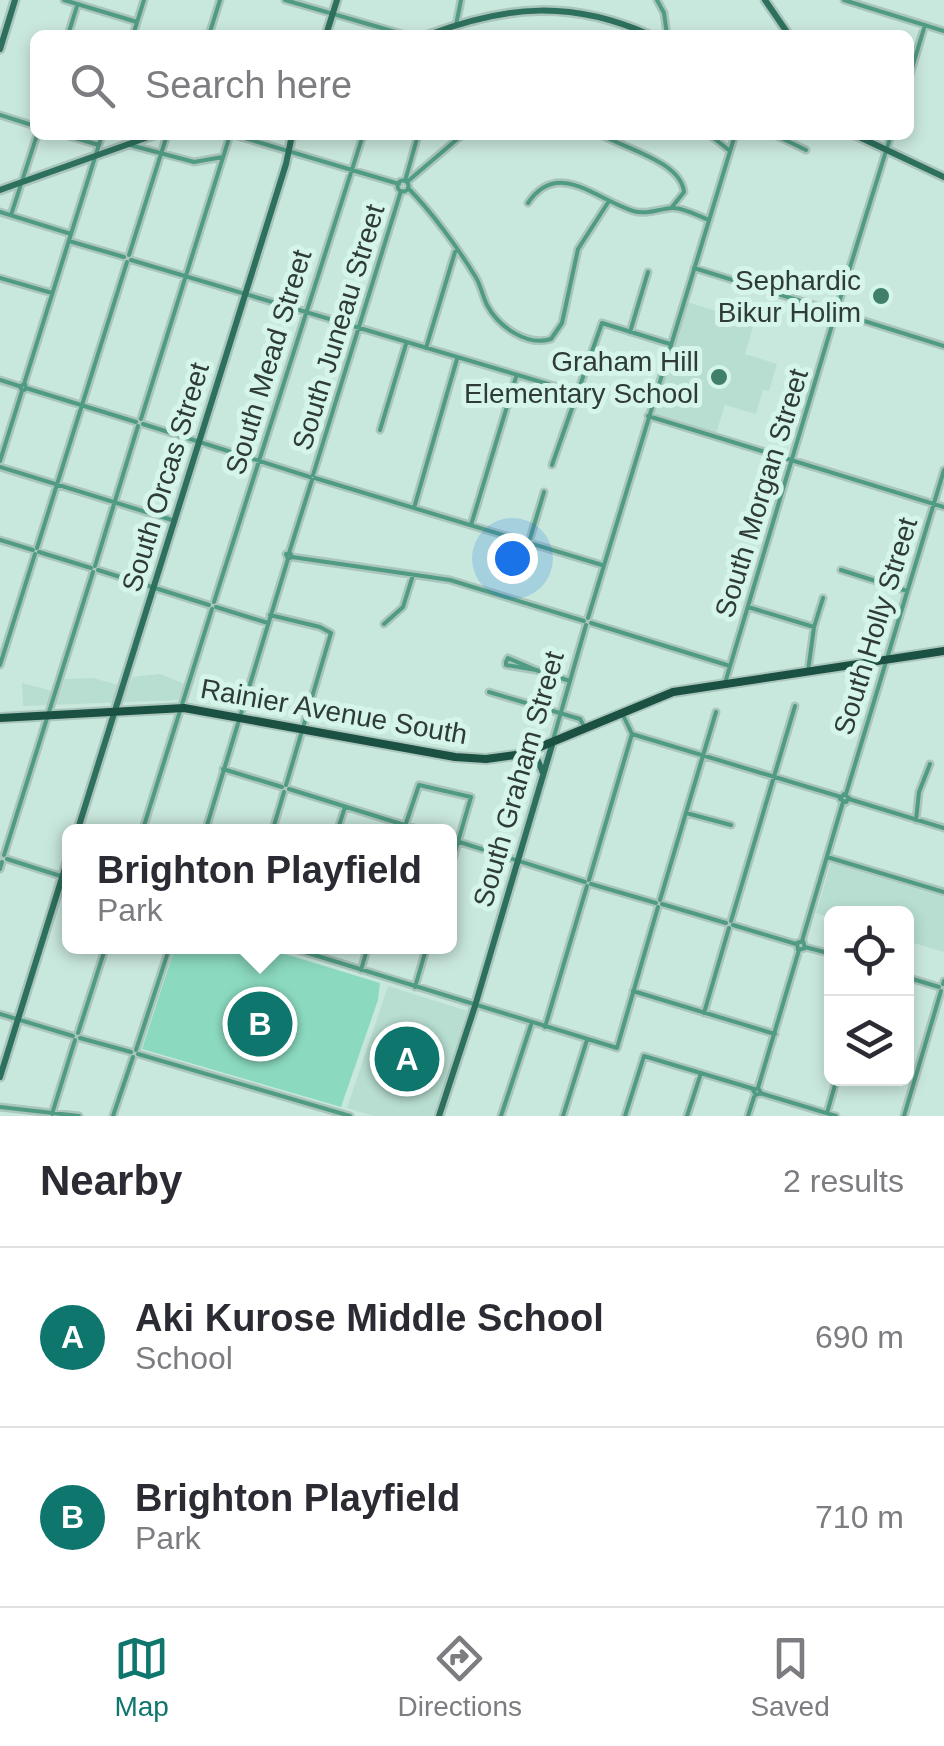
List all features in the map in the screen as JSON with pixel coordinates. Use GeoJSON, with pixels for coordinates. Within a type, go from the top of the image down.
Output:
{"type":"FeatureCollection","features":[{"type":"Feature","properties":{"kind":"main road","name":"Rainier Avenue South"},"geometry":{"type":"LineString","coordinates":[[0,718],[181,707],[467,758],[499,758],[552,744],[661,695],[944,651]]}},
{"type":"Feature","properties":{"kind":"street"},"geometry":{"type":"LineString","coordinates":[[0,49],[16,0]]}},
{"type":"Feature","properties":{"kind":"street"},"geometry":{"type":"LineString","coordinates":[[64,0],[137,22]]}},
{"type":"Feature","properties":{"kind":"street"},"geometry":{"type":"LineString","coordinates":[[135,30],[144,0]]}},
{"type":"Feature","properties":{"kind":"street"},"geometry":{"type":"LineString","coordinates":[[211,30],[220,0]]}},
{"type":"Feature","properties":{"kind":"street"},"geometry":{"type":"LineString","coordinates":[[285,0],[389,30]]}},
{"type":"Feature","properties":{"kind":"street"},"geometry":{"type":"LineString","coordinates":[[328,30],[338,0]]}},
{"type":"Feature","properties":{"kind":"street"},"geometry":{"type":"LineString","coordinates":[[456,24],[460,0]]}},
{"type":"Feature","properties":{"kind":"street"},"geometry":{"type":"LineString","coordinates":[[656,0],[666,30]]}},
{"type":"Feature","properties":{"kind":"street"},"geometry":{"type":"LineString","coordinates":[[765,0],[786,30]]}},
{"type":"Feature","properties":{"kind":"street"},"geometry":{"type":"LineString","coordinates":[[844,0],[944,31]]}},
{"type":"Feature","properties":{"kind":"street"},"geometry":{"type":"LineString","coordinates":[[872,9],[874,0]]}},
{"type":"Feature","properties":{"kind":"street"},"geometry":{"type":"LineString","coordinates":[[70,30],[78,4]]}},
{"type":"Feature","properties":{"kind":"street"},"geometry":{"type":"LineString","coordinates":[[441,30],[502,11],[548,8],[597,14],[637,30]]}},
{"type":"Feature","properties":{"kind":"street"},"geometry":{"type":"LineString","coordinates":[[914,61],[925,25]]}},
{"type":"Feature","properties":{"kind":"street"},"geometry":{"type":"LineString","coordinates":[[0,116],[30,125]]}},
{"type":"Feature","properties":{"kind":"street"},"geometry":{"type":"LineString","coordinates":[[11,216],[35,140]]}},
{"type":"Feature","properties":{"kind":"street"},"geometry":{"type":"LineString","coordinates":[[80,140],[99,146]]}},
{"type":"Feature","properties":{"kind":"street"},"geometry":{"type":"LineString","coordinates":[[101,140],[0,464],[174,520]]}},
{"type":"Feature","properties":{"kind":"street"},"geometry":{"type":"LineString","coordinates":[[0,190],[140,140]]}},
{"type":"Feature","properties":{"kind":"street"},"geometry":{"type":"LineString","coordinates":[[0,665],[165,140]]}},
{"type":"Feature","properties":{"kind":"street"},"geometry":{"type":"LineString","coordinates":[[62,876],[2,860],[230,140]]}},
{"type":"Feature","properties":{"kind":"street"},"geometry":{"type":"LineString","coordinates":[[248,140],[405,184],[476,276],[488,308],[506,328],[540,342],[556,334],[571,292],[578,249],[609,201]]}},
{"type":"Feature","properties":{"kind":"street","name":"South Orcas Street"},"geometry":{"type":"LineString","coordinates":[[79,824],[291,140]]}},
{"type":"Feature","properties":{"kind":"street","name":"South Mead Street"},"geometry":{"type":"LineString","coordinates":[[144,824],[361,140]]}},
{"type":"Feature","properties":{"kind":"street","name":"South Juneau Street"},"geometry":{"type":"LineString","coordinates":[[206,824],[417,140]]}},
{"type":"Feature","properties":{"kind":"street"},"geometry":{"type":"LineString","coordinates":[[405,184],[456,140]]}},
{"type":"Feature","properties":{"kind":"street"},"geometry":{"type":"LineString","coordinates":[[528,204],[539,190],[554,182],[570,183],[642,213],[672,208],[679,203],[683,183],[674,170],[612,140]]}},
{"type":"Feature","properties":{"kind":"street"},"geometry":{"type":"LineString","coordinates":[[716,140],[730,151]]}},
{"type":"Feature","properties":{"kind":"street","name":"South Graham Street"},"geometry":{"type":"LineString","coordinates":[[439,1116],[734,140]]}},
{"type":"Feature","properties":{"kind":"street"},"geometry":{"type":"LineString","coordinates":[[785,140],[806,150]]}},
{"type":"Feature","properties":{"kind":"street"},"geometry":{"type":"LineString","coordinates":[[868,140],[944,177]]}},
{"type":"Feature","properties":{"kind":"street","name":"South Morgan Street"},"geometry":{"type":"LineString","coordinates":[[725,683],[889,140]]}},
{"type":"Feature","properties":{"kind":"street"},"geometry":{"type":"LineString","coordinates":[[128,144],[194,162],[223,157]]}},
{"type":"Feature","properties":{"kind":"street"},"geometry":{"type":"LineString","coordinates":[[672,208],[710,220]]}},
{"type":"Feature","properties":{"kind":"street"},"geometry":{"type":"LineString","coordinates":[[0,212],[71,234]]}},
{"type":"Feature","properties":{"kind":"street"},"geometry":{"type":"LineString","coordinates":[[69,241],[575,392]]}},
{"type":"Feature","properties":{"kind":"street"},"geometry":{"type":"LineString","coordinates":[[426,348],[456,250]]}},
{"type":"Feature","properties":{"kind":"street"},"geometry":{"type":"LineString","coordinates":[[694,268],[944,346]]}},
{"type":"Feature","properties":{"kind":"street"},"geometry":{"type":"LineString","coordinates":[[630,332],[648,272]]}},
{"type":"Feature","properties":{"kind":"street"},"geometry":{"type":"LineString","coordinates":[[0,278],[52,293]]}},
{"type":"Feature","properties":{"kind":"street"},"geometry":{"type":"LineString","coordinates":[[552,465],[602,323],[670,344]]}},
{"type":"Feature","properties":{"kind":"street"},"geometry":{"type":"LineString","coordinates":[[380,430],[407,342]]}},
{"type":"Feature","properties":{"kind":"street"},"geometry":{"type":"LineString","coordinates":[[414,508],[458,358]]}},
{"type":"Feature","properties":{"kind":"street"},"geometry":{"type":"LineString","coordinates":[[472,525],[516,377]]}},
{"type":"Feature","properties":{"kind":"street"},"geometry":{"type":"LineString","coordinates":[[0,380],[604,565]]}},
{"type":"Feature","properties":{"kind":"street"},"geometry":{"type":"LineString","coordinates":[[648,416],[944,507]]}},
{"type":"Feature","properties":{"kind":"street","name":"South Holly Street"},"geometry":{"type":"LineString","coordinates":[[748,1116],[944,470]]}},
{"type":"Feature","properties":{"kind":"street"},"geometry":{"type":"LineString","coordinates":[[529,542],[544,492]]}},
{"type":"Feature","properties":{"kind":"street"},"geometry":{"type":"LineString","coordinates":[[0,540],[268,623]]}},
{"type":"Feature","properties":{"kind":"street"},"geometry":{"type":"LineString","coordinates":[[290,556],[451,581],[730,666]]}},
{"type":"Feature","properties":{"kind":"street"},"geometry":{"type":"LineString","coordinates":[[840,570],[907,591]]}},
{"type":"Feature","properties":{"kind":"street"},"geometry":{"type":"LineString","coordinates":[[384,624],[403,608],[413,575]]}},
{"type":"Feature","properties":{"kind":"street"},"geometry":{"type":"LineString","coordinates":[[808,671],[823,598]]}},
{"type":"Feature","properties":{"kind":"street"},"geometry":{"type":"LineString","coordinates":[[748,607],[814,627]]}},
{"type":"Feature","properties":{"kind":"street"},"geometry":{"type":"LineString","coordinates":[[270,615],[326,629],[331,634],[274,824]]}},
{"type":"Feature","properties":{"kind":"street"},"geometry":{"type":"LineString","coordinates":[[536,670],[506,662],[508,658],[570,682]]}},
{"type":"Feature","properties":{"kind":"street"},"geometry":{"type":"LineString","coordinates":[[489,692],[580,719],[586,730]]}},
{"type":"Feature","properties":{"kind":"street"},"geometry":{"type":"LineString","coordinates":[[704,1013],[794,706]]}},
{"type":"Feature","properties":{"kind":"street"},"geometry":{"type":"LineString","coordinates":[[317,954],[617,1048],[716,712]]}},
{"type":"Feature","properties":{"kind":"street"},"geometry":{"type":"LineString","coordinates":[[545,1027],[632,734],[622,713]]}},
{"type":"Feature","properties":{"kind":"street"},"geometry":{"type":"LineString","coordinates":[[632,734],[944,828]]}},
{"type":"Feature","properties":{"kind":"street"},"geometry":{"type":"LineString","coordinates":[[526,753],[538,760],[544,773]]}},
{"type":"Feature","properties":{"kind":"street"},"geometry":{"type":"LineString","coordinates":[[916,820],[930,764]]}},
{"type":"Feature","properties":{"kind":"street"},"geometry":{"type":"LineString","coordinates":[[223,769],[393,824]]}},
{"type":"Feature","properties":{"kind":"street"},"geometry":{"type":"LineString","coordinates":[[405,824],[421,784],[472,797],[457,845]]}},
{"type":"Feature","properties":{"kind":"street"},"geometry":{"type":"LineString","coordinates":[[340,824],[345,806]]}},
{"type":"Feature","properties":{"kind":"street"},"geometry":{"type":"LineString","coordinates":[[686,813],[731,825]]}},
{"type":"Feature","properties":{"kind":"street"},"geometry":{"type":"LineString","coordinates":[[458,842],[824,952]]}},
{"type":"Feature","properties":{"kind":"street"},"geometry":{"type":"LineString","coordinates":[[827,857],[944,892]]}},
{"type":"Feature","properties":{"kind":"street"},"geometry":{"type":"LineString","coordinates":[[0,1077],[62,889]]}},
{"type":"Feature","properties":{"kind":"street"},"geometry":{"type":"LineString","coordinates":[[52,1114],[103,954]]}},
{"type":"Feature","properties":{"kind":"street"},"geometry":{"type":"LineString","coordinates":[[113,1116],[167,954]]}},
{"type":"Feature","properties":{"kind":"street"},"geometry":{"type":"LineString","coordinates":[[361,970],[366,954]]}},
{"type":"Feature","properties":{"kind":"street"},"geometry":{"type":"LineString","coordinates":[[414,987],[424,954]]}},
{"type":"Feature","properties":{"kind":"street"},"geometry":{"type":"LineString","coordinates":[[904,1116],[943,986],[914,979]]}},
{"type":"Feature","properties":{"kind":"street"},"geometry":{"type":"LineString","coordinates":[[633,992],[774,1034]]}},
{"type":"Feature","properties":{"kind":"street"},"geometry":{"type":"LineString","coordinates":[[0,1014],[350,1116]]}},
{"type":"Feature","properties":{"kind":"street"},"geometry":{"type":"LineString","coordinates":[[502,1116],[531,1023]]}},
{"type":"Feature","properties":{"kind":"street"},"geometry":{"type":"LineString","coordinates":[[562,1116],[588,1040]]}},
{"type":"Feature","properties":{"kind":"street"},"geometry":{"type":"LineString","coordinates":[[625,1116],[644,1056],[836,1116]]}},
{"type":"Feature","properties":{"kind":"street"},"geometry":{"type":"LineString","coordinates":[[687,1116],[701,1073]]}},
{"type":"Feature","properties":{"kind":"street"},"geometry":{"type":"LineString","coordinates":[[827,1114],[836,1086]]}},
{"type":"Feature","properties":{"kind":"street"},"geometry":{"type":"LineString","coordinates":[[0,1107],[79,1116]]}},
{"type":"Feature","properties":{"kind":"shaded area","name":"Graham Hill Elementary School"},"geometry":{"type":"Polygon","coordinates":[[[687,302],[754,323],[745,354],[777,364],[769,391],[763,390],[756,414],[725,405],[716,433],[653,413],[687,302]]]}},
{"type":"Feature","properties":{"kind":"shaded area"},"geometry":{"type":"Polygon","coordinates":[[[160,674],[185,684],[178,700],[23,706],[22,683],[60,693],[65,679],[93,678],[128,688],[133,677],[160,674]]]}},
{"type":"Feature","properties":{"kind":"shaded area"},"geometry":{"type":"Polygon","coordinates":[[[831,863],[944,897],[944,952],[914,943],[914,906],[824,906],[824,916],[816,913],[831,863]]]}},
{"type":"Feature","properties":{"kind":"shaded area"},"geometry":{"type":"Polygon","coordinates":[[[388,986],[467,1011],[433,1116],[374,1116],[347,1108],[388,986]]]}},
{"type":"Feature","properties":{"kind":"green space"},"geometry":{"type":"Polygon","coordinates":[[[173,954],[285,954],[380,983],[378,1000],[341,1107],[142,1049],[173,954]]]}},
{"type":"Feature","properties":{"kind":"place","name":"Sephardic Bikur Holim"},"geometry":{"type":"Point","coordinates":[881,296]}},
{"type":"Feature","properties":{"kind":"place","name":"Graham Hill Elementary School"},"geometry":{"type":"Point","coordinates":[719,377]}},
{"type":"Feature","properties":{"kind":"place","name":"Brighton Playfield"},"geometry":{"type":"Point","coordinates":[260,1024]}},
{"type":"Feature","properties":{"kind":"place","name":"Aki Kurose Middle School"},"geometry":{"type":"Point","coordinates":[407,1059]}}]}
